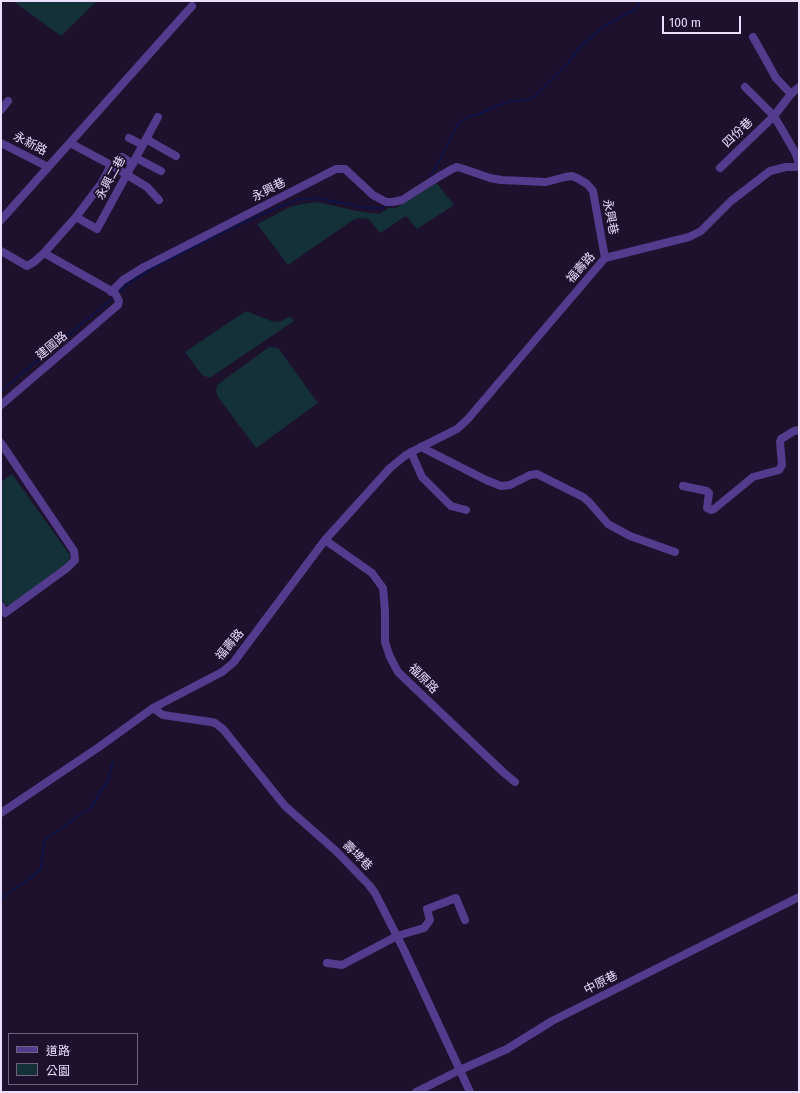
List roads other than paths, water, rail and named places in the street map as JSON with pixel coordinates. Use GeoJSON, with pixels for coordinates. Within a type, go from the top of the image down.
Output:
{"type":"FeatureCollection","features":[{"type":"Feature","properties":{"kind":"street"},"geometry":{"type":"LineString","coordinates":[[1,220],[192,6]]}},
{"type":"Feature","properties":{"kind":"street"},"geometry":{"type":"LineString","coordinates":[[752,37],[776,78],[791,94]]}},
{"type":"Feature","properties":{"kind":"street"},"geometry":{"type":"LineString","coordinates":[[745,87],[774,116],[795,152],[799,163]]}},
{"type":"Feature","properties":{"kind":"street","name":"四份巷"},"geometry":{"type":"LineString","coordinates":[[720,168],[774,116],[791,94],[799,87]]}},
{"type":"Feature","properties":{"kind":"street"},"geometry":{"type":"LineString","coordinates":[[1,110],[8,101]]}},
{"type":"Feature","properties":{"kind":"street","name":"永興二巷"},"geometry":{"type":"LineString","coordinates":[[76,217],[97,229],[158,118]]}},
{"type":"Feature","properties":{"kind":"street"},"geometry":{"type":"LineString","coordinates":[[130,138],[145,142],[176,156]]}},
{"type":"Feature","properties":{"kind":"street","name":"永新路"},"geometry":{"type":"LineString","coordinates":[[1,143],[48,167]]}},
{"type":"Feature","properties":{"kind":"street"},"geometry":{"type":"LineString","coordinates":[[70,143],[128,174],[147,186],[159,200]]}},
{"type":"Feature","properties":{"kind":"street"},"geometry":{"type":"LineString","coordinates":[[122,157],[161,172]]}},
{"type":"Feature","properties":{"kind":"street"},"geometry":{"type":"LineString","coordinates":[[1,251],[26,266],[34,262],[76,217],[101,184],[111,165]]}},
{"type":"Feature","properties":{"kind":"street","name":"福壽路"},"geometry":{"type":"LineString","coordinates":[[1,813],[154,708],[222,672],[233,663],[324,540],[390,468],[411,452],[457,429],[467,420],[605,258],[689,237],[701,231],[731,201],[770,171],[786,167],[799,167]]}},
{"type":"Feature","properties":{"kind":"street","name":"永興巷"},"geometry":{"type":"LineString","coordinates":[[116,297],[123,280],[144,267],[336,170],[344,169],[372,195],[386,202],[402,200],[452,169],[457,168],[464,168],[490,178],[501,180],[546,182],[572,176],[587,184],[593,191],[605,258]]}},
{"type":"Feature","properties":{"kind":"street"},"geometry":{"type":"LineString","coordinates":[[44,253],[116,297]]}},
{"type":"Feature","properties":{"kind":"street","name":"建國路"},"geometry":{"type":"LineString","coordinates":[[1,405],[116,297]]}},
{"type":"Feature","properties":{"kind":"street"},"geometry":{"type":"LineString","coordinates":[[684,486],[707,491],[709,493],[707,508],[711,510],[714,509],[753,477],[779,470],[782,465],[781,439],[794,431],[799,430]]}},
{"type":"Feature","properties":{"kind":"street"},"geometry":{"type":"LineString","coordinates":[[1,443],[74,551],[75,560],[67,568],[5,613],[1,606]]}},
{"type":"Feature","properties":{"kind":"street"},"geometry":{"type":"LineString","coordinates":[[420,447],[501,486],[510,485],[530,475],[537,474],[583,497],[608,524],[613,527],[630,536],[675,552]]}},
{"type":"Feature","properties":{"kind":"street"},"geometry":{"type":"LineString","coordinates":[[411,452],[422,477],[451,506],[466,510]]}},
{"type":"Feature","properties":{"kind":"street","name":"福原路"},"geometry":{"type":"LineString","coordinates":[[324,540],[372,573],[383,588],[385,642],[390,657],[398,672],[515,782]]}},
{"type":"Feature","properties":{"kind":"street","name":"壽埤巷"},"geometry":{"type":"LineString","coordinates":[[154,708],[163,715],[215,723],[223,729],[285,806],[336,851],[369,885],[375,893],[397,936],[470,1092]]}},
{"type":"Feature","properties":{"kind":"street","name":"中原巷"},"geometry":{"type":"LineString","coordinates":[[416,1092],[508,1048],[552,1021],[799,897]]}},
{"type":"Feature","properties":{"kind":"street"},"geometry":{"type":"LineString","coordinates":[[327,963],[342,965],[397,936],[424,928],[430,920],[427,908],[456,898],[465,920]]}},
{"type":"Feature","properties":{"kind":"waterway"},"geometry":{"type":"LineString","coordinates":[[430,178],[458,124],[468,117],[499,105],[511,101],[527,100],[535,96],[568,63],[580,47],[603,27],[636,9],[641,1]]}},
{"type":"Feature","properties":{"kind":"waterway"},"geometry":{"type":"LineString","coordinates":[[118,293],[128,284],[156,266],[243,223],[295,200],[318,198],[365,208],[382,208],[387,205]]}},
{"type":"Feature","properties":{"kind":"waterway"},"geometry":{"type":"LineString","coordinates":[[1,391],[114,297]]}},
{"type":"Feature","properties":{"kind":"waterway"},"geometry":{"type":"LineString","coordinates":[[1,901],[4,896],[40,870],[45,840],[91,807],[108,780],[113,762]]}}]}
